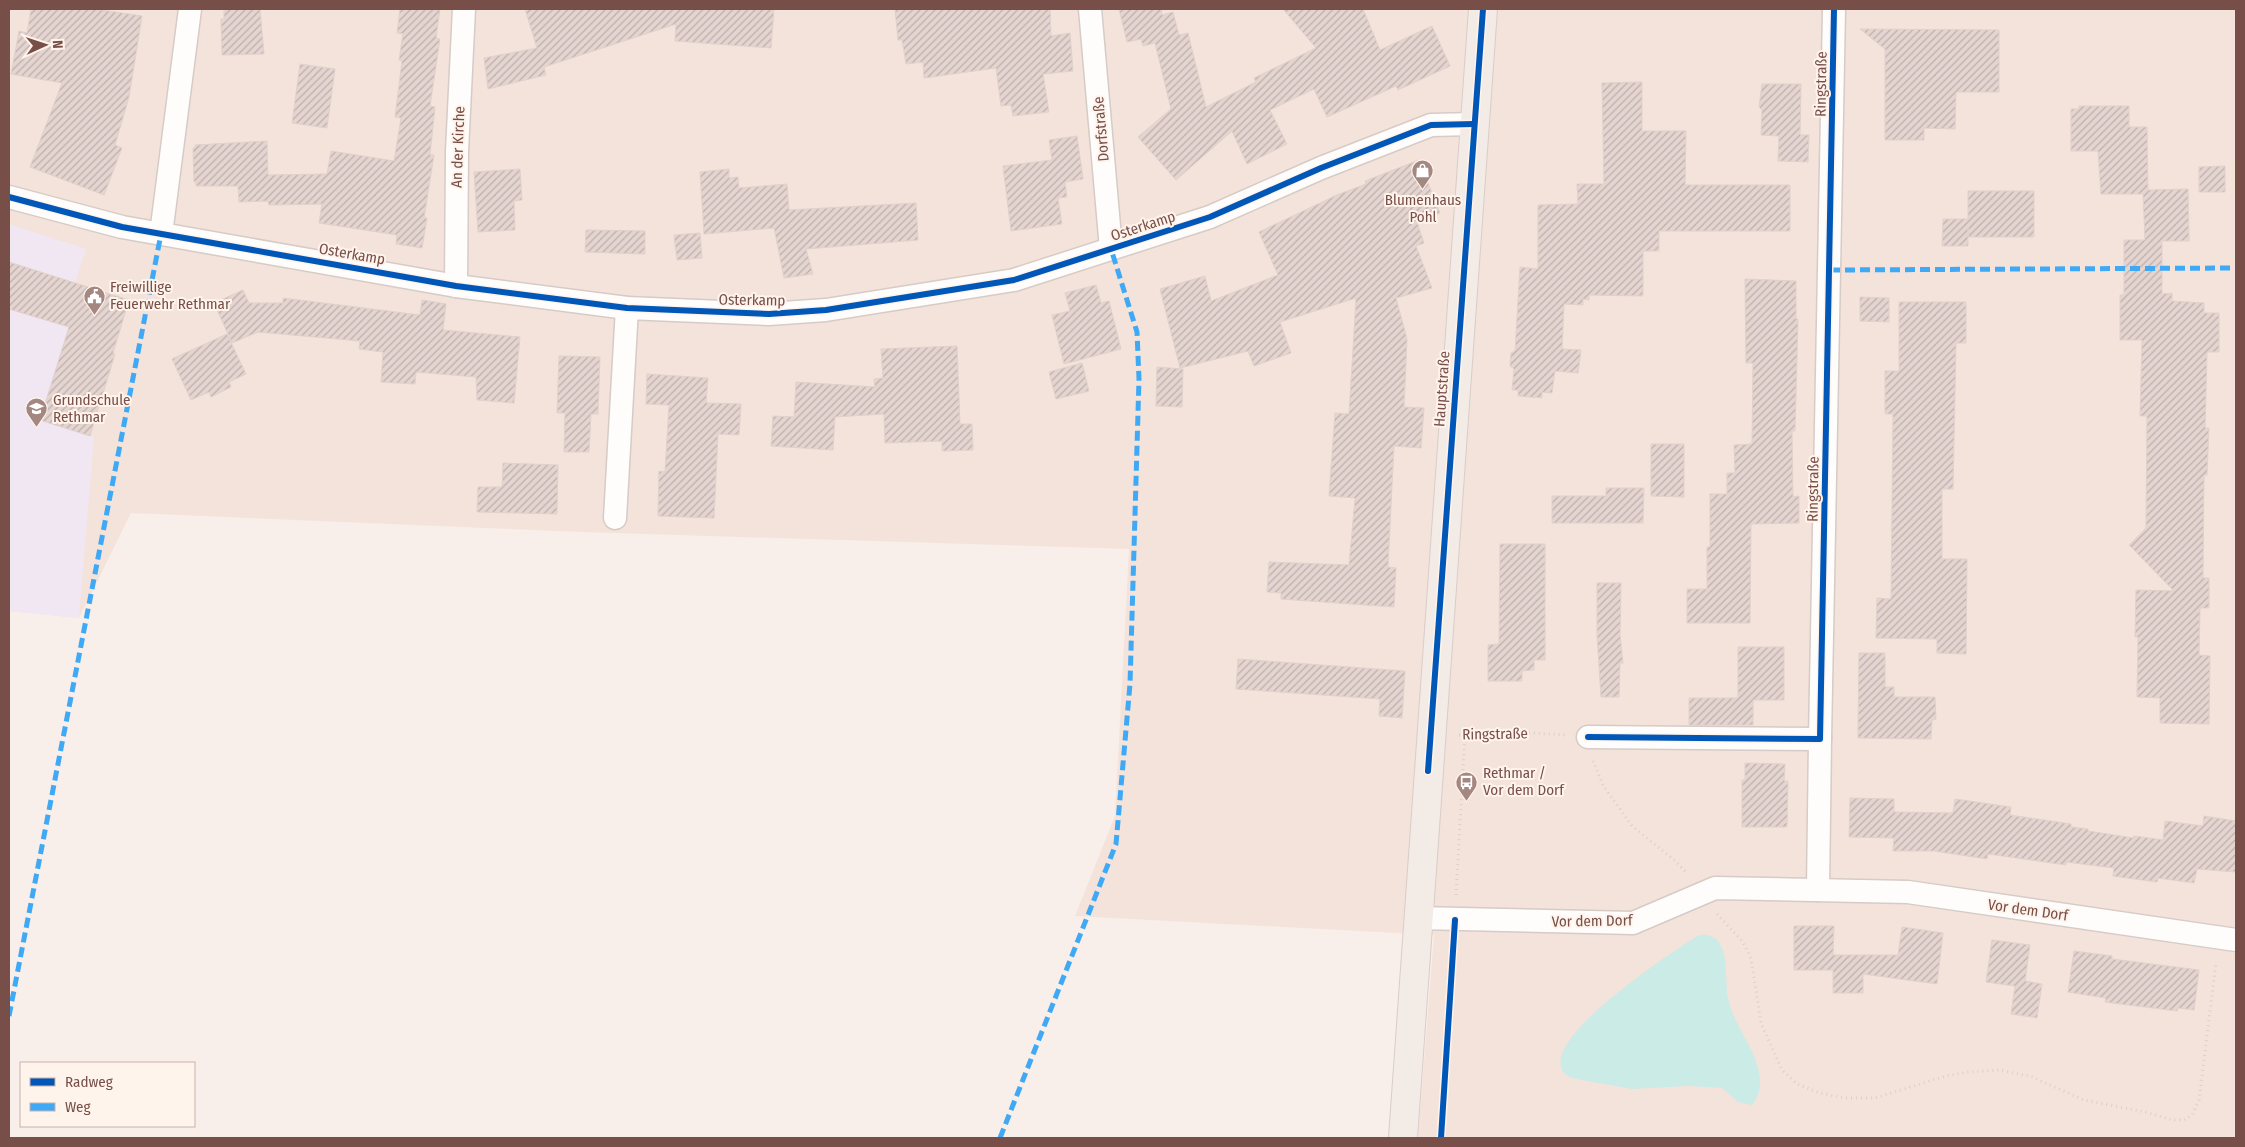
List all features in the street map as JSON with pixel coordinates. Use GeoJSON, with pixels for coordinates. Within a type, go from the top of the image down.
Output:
{"type":"FeatureCollection","features":[{"type":"Feature","properties":{"kind":"main road","name":"Hauptstraße"},"geometry":{"type":"LineString","coordinates":[[1403,1138],[1430,734],[1483,9]]}},
{"type":"Feature","properties":{"kind":"street"},"geometry":{"type":"LineString","coordinates":[[161,234],[190,9]]}},
{"type":"Feature","properties":{"kind":"street","name":"An der Kirche"},"geometry":{"type":"LineString","coordinates":[[456,286],[457,151],[464,9]]}},
{"type":"Feature","properties":{"kind":"street","name":"Dorfstraße"},"geometry":{"type":"LineString","coordinates":[[1090,9],[1111,249]]}},
{"type":"Feature","properties":{"kind":"street","name":"Ringstraße"},"geometry":{"type":"LineString","coordinates":[[1820,739],[1834,9]]}},
{"type":"Feature","properties":{"kind":"street","name":"Osterkamp"},"geometry":{"type":"LineString","coordinates":[[9,198],[122,227],[456,286],[628,308],[769,314],[826,310],[1014,280],[1210,217],[1320,168],[1431,125],[1474,124]]}},
{"type":"Feature","properties":{"kind":"street"},"geometry":{"type":"LineString","coordinates":[[615,518],[628,308]]}},
{"type":"Feature","properties":{"kind":"street"},"geometry":{"type":"LineString","coordinates":[[1588,737],[1820,739],[1818,890]]}},
{"type":"Feature","properties":{"kind":"street","name":"Vor dem Dorf"},"geometry":{"type":"LineString","coordinates":[[1418,918],[1633,923],[1715,888],[1908,892],[2228,938]]}},
{"type":"Feature","properties":{"kind":"path"},"geometry":{"type":"LineString","coordinates":[[1454,920],[1465,735]]}},
{"type":"Feature","properties":{"kind":"path"},"geometry":{"type":"LineString","coordinates":[[1588,737],[1594,767],[1617,808],[1632,826],[1674,860],[1693,880]]}},
{"type":"Feature","properties":{"kind":"path"},"geometry":{"type":"LineString","coordinates":[[1715,911],[1742,941],[1751,958],[1761,1023],[1782,1070],[1796,1084],[1820,1093],[1846,1098],[1875,1098],[1946,1076],[2000,1070],[2032,1078],[2084,1100],[2145,1112],[2172,1120],[2184,1120],[2192,1115],[2199,1100],[2228,938]]}},
{"type":"Feature","properties":{"kind":"shaded area"},"geometry":{"type":"Polygon","coordinates":[[[9,9],[2236,9],[2236,1138],[1418,1138],[1434,935],[1075,916],[1115,816],[1129,549],[582,532],[131,513],[79,618],[9,611],[9,9]]]}},
{"type":"Feature","properties":{"kind":"shaded area","name":"Grundschule Rethmar"},"geometry":{"type":"Polygon","coordinates":[[[9,224],[86,249],[62,324],[72,328],[66,339],[40,420],[94,437],[79,618],[9,611],[9,224]]]}},
{"type":"Feature","properties":{"kind":"water"},"geometry":{"type":"Polygon","coordinates":[[[1699,935],[1709,935],[1714,938],[1721,946],[1723,952],[1729,1002],[1757,1064],[1759,1073],[1759,1090],[1752,1105],[1738,1102],[1722,1088],[1688,1086],[1632,1089],[1571,1078],[1565,1074],[1561,1067],[1563,1052],[1574,1034],[1593,1014],[1640,975],[1699,935]]]}},
{"type":"Feature","properties":{"kind":"building"},"geometry":{"type":"Polygon","coordinates":[[[31,9],[95,9],[142,16],[129,97],[115,145],[122,148],[104,195],[30,167],[62,83],[11,74],[19,31],[27,33],[31,9]]]}},
{"type":"Feature","properties":{"kind":"building"},"geometry":{"type":"Polygon","coordinates":[[[224,9],[260,9],[264,54],[222,55],[221,19],[224,19],[224,9]]]}},
{"type":"Feature","properties":{"kind":"building"},"geometry":{"type":"Polygon","coordinates":[[[400,9],[440,9],[436,38],[440,39],[430,106],[435,107],[430,155],[434,155],[424,218],[427,218],[422,248],[396,244],[397,235],[319,223],[322,204],[269,205],[268,201],[239,202],[238,186],[196,186],[196,182],[194,182],[193,148],[195,148],[195,145],[267,141],[268,175],[327,174],[331,151],[394,161],[401,118],[395,117],[402,61],[399,60],[403,34],[397,33],[400,9]]]}},
{"type":"Feature","properties":{"kind":"building"},"geometry":{"type":"Polygon","coordinates":[[[525,9],[774,9],[771,48],[675,41],[676,24],[544,67],[546,75],[488,89],[484,58],[537,48],[525,9]]]}},
{"type":"Feature","properties":{"kind":"building"},"geometry":{"type":"Polygon","coordinates":[[[895,9],[1050,9],[1051,36],[1070,33],[1073,71],[1043,74],[1049,112],[1013,116],[1011,105],[1001,106],[996,68],[924,78],[923,62],[906,64],[902,40],[898,40],[895,9]]]}},
{"type":"Feature","properties":{"kind":"building"},"geometry":{"type":"Polygon","coordinates":[[[1119,9],[1161,9],[1162,15],[1173,12],[1179,35],[1188,33],[1206,107],[1256,82],[1254,78],[1316,48],[1283,9],[1363,9],[1380,50],[1432,26],[1450,66],[1398,90],[1396,86],[1327,117],[1314,89],[1270,110],[1287,144],[1247,164],[1232,131],[1176,180],[1138,137],[1171,109],[1155,43],[1143,46],[1141,39],[1127,42],[1119,9]]]}},
{"type":"Feature","properties":{"kind":"building"},"geometry":{"type":"Polygon","coordinates":[[[1860,29],[1999,30],[1999,92],[1956,92],[1955,129],[1924,128],[1924,140],[1885,140],[1885,49],[1860,29]]]}},
{"type":"Feature","properties":{"kind":"building"},"geometry":{"type":"Polygon","coordinates":[[[300,64],[335,69],[327,128],[292,123],[300,64]]]}},
{"type":"Feature","properties":{"kind":"building"},"geometry":{"type":"Polygon","coordinates":[[[1642,82],[1642,131],[1686,131],[1685,185],[1790,185],[1790,231],[1659,231],[1659,251],[1643,251],[1643,296],[1589,295],[1589,300],[1583,299],[1583,305],[1564,304],[1562,349],[1581,350],[1578,373],[1555,371],[1552,393],[1542,392],[1542,398],[1518,396],[1518,390],[1512,390],[1514,369],[1510,366],[1511,353],[1515,351],[1520,267],[1538,269],[1538,205],[1578,204],[1577,184],[1604,184],[1602,83],[1642,82]]]}},
{"type":"Feature","properties":{"kind":"building"},"geometry":{"type":"Polygon","coordinates":[[[1762,84],[1801,84],[1800,135],[1809,135],[1808,162],[1778,161],[1779,136],[1761,135],[1762,110],[1759,107],[1762,84]]]}},
{"type":"Feature","properties":{"kind":"building"},"geometry":{"type":"Polygon","coordinates":[[[2079,106],[2129,106],[2129,127],[2147,127],[2148,190],[2188,189],[2189,241],[2162,241],[2162,294],[2172,293],[2172,301],[2204,303],[2204,313],[2219,313],[2219,352],[2207,352],[2205,428],[2209,428],[2207,475],[2204,475],[2203,578],[2209,578],[2209,608],[2200,608],[2199,655],[2210,656],[2209,724],[2160,723],[2160,698],[2137,697],[2138,637],[2135,637],[2136,590],[2174,591],[2129,545],[2146,528],[2147,416],[2140,416],[2142,340],[2120,340],[2120,295],[2124,295],[2124,240],[2145,240],[2143,194],[2101,194],[2098,151],[2071,151],[2071,109],[2079,109],[2079,106]]]}},
{"type":"Feature","properties":{"kind":"building"},"geometry":{"type":"Polygon","coordinates":[[[1077,136],[1083,179],[1065,182],[1067,197],[1058,198],[1062,224],[1011,231],[1003,166],[1052,160],[1049,140],[1077,136]]]}},
{"type":"Feature","properties":{"kind":"building"},"geometry":{"type":"Polygon","coordinates":[[[1419,160],[1440,213],[1417,222],[1424,243],[1416,246],[1432,288],[1396,298],[1407,339],[1404,407],[1424,408],[1421,448],[1394,446],[1388,567],[1396,568],[1394,607],[1281,599],[1281,593],[1267,592],[1269,562],[1349,565],[1355,498],[1329,496],[1335,413],[1349,414],[1356,298],[1280,322],[1291,353],[1254,366],[1248,351],[1180,368],[1160,289],[1205,276],[1211,301],[1278,275],[1259,232],[1337,195],[1366,184],[1365,181],[1419,160]]]}},
{"type":"Feature","properties":{"kind":"building"},"geometry":{"type":"Polygon","coordinates":[[[2225,166],[2225,192],[2199,192],[2199,167],[2225,166]]]}},
{"type":"Feature","properties":{"kind":"building"},"geometry":{"type":"Polygon","coordinates":[[[520,169],[522,200],[514,201],[515,230],[478,232],[474,172],[520,169]]]}},
{"type":"Feature","properties":{"kind":"building"},"geometry":{"type":"Polygon","coordinates":[[[729,169],[729,178],[738,177],[739,188],[787,184],[789,210],[916,203],[918,240],[806,249],[813,274],[784,278],[774,228],[704,234],[700,172],[729,169]]]}},
{"type":"Feature","properties":{"kind":"building"},"geometry":{"type":"Polygon","coordinates":[[[1968,191],[2034,191],[2034,237],[1968,237],[1968,246],[1942,246],[1943,219],[1968,219],[1968,191]]]}},
{"type":"Feature","properties":{"kind":"building"},"geometry":{"type":"Polygon","coordinates":[[[586,230],[645,231],[645,254],[585,252],[586,230]]]}},
{"type":"Feature","properties":{"kind":"building"},"geometry":{"type":"Polygon","coordinates":[[[700,233],[702,258],[677,260],[674,235],[700,233]]]}},
{"type":"Feature","properties":{"kind":"building"},"geometry":{"type":"Polygon","coordinates":[[[9,262],[129,300],[90,436],[40,420],[69,327],[9,309],[9,262]]]}},
{"type":"Feature","properties":{"kind":"building"},"geometry":{"type":"Polygon","coordinates":[[[1745,279],[1796,281],[1796,319],[1798,319],[1795,431],[1792,431],[1793,497],[1799,496],[1799,523],[1751,524],[1750,623],[1687,623],[1687,589],[1707,589],[1707,547],[1710,547],[1710,494],[1727,494],[1727,473],[1735,473],[1734,445],[1752,444],[1753,363],[1746,363],[1745,279]]]}},
{"type":"Feature","properties":{"kind":"building"},"geometry":{"type":"Polygon","coordinates":[[[1096,285],[1101,303],[1109,301],[1121,349],[1064,364],[1052,315],[1070,311],[1065,293],[1096,285]]]}},
{"type":"Feature","properties":{"kind":"building"},"geometry":{"type":"Polygon","coordinates":[[[243,290],[249,303],[283,303],[283,298],[420,315],[422,300],[446,304],[443,330],[520,337],[514,403],[477,400],[476,377],[416,372],[415,384],[381,382],[383,352],[359,349],[360,341],[258,332],[232,343],[214,303],[243,290]]]}},
{"type":"Feature","properties":{"kind":"building"},"geometry":{"type":"Polygon","coordinates":[[[1860,297],[1889,298],[1889,322],[1860,321],[1860,297]]]}},
{"type":"Feature","properties":{"kind":"building"},"geometry":{"type":"Polygon","coordinates":[[[1899,302],[1966,302],[1966,343],[1956,343],[1953,489],[1942,489],[1942,559],[1967,559],[1966,654],[1937,653],[1937,639],[1876,638],[1877,598],[1891,599],[1893,414],[1885,414],[1885,371],[1899,371],[1899,302]]]}},
{"type":"Feature","properties":{"kind":"building"},"geometry":{"type":"Polygon","coordinates":[[[227,334],[246,374],[229,382],[231,387],[211,397],[209,392],[191,400],[172,359],[227,334]]]}},
{"type":"Feature","properties":{"kind":"building"},"geometry":{"type":"Polygon","coordinates":[[[957,346],[960,424],[972,424],[973,450],[942,451],[942,441],[885,443],[884,414],[835,417],[833,450],[771,446],[773,416],[794,417],[796,382],[875,387],[874,379],[883,378],[881,349],[957,346]]]}},
{"type":"Feature","properties":{"kind":"building"},"geometry":{"type":"Polygon","coordinates":[[[559,356],[600,357],[598,414],[591,414],[589,452],[564,452],[565,413],[557,413],[559,356]]]}},
{"type":"Feature","properties":{"kind":"building"},"geometry":{"type":"Polygon","coordinates":[[[1082,363],[1089,391],[1056,399],[1049,372],[1082,363]]]}},
{"type":"Feature","properties":{"kind":"building"},"geometry":{"type":"Polygon","coordinates":[[[1157,367],[1183,369],[1182,407],[1156,406],[1157,367]]]}},
{"type":"Feature","properties":{"kind":"building"},"geometry":{"type":"Polygon","coordinates":[[[647,374],[708,378],[706,403],[741,404],[739,435],[718,434],[714,518],[658,516],[659,471],[665,472],[669,405],[646,404],[647,374]]]}},
{"type":"Feature","properties":{"kind":"building"},"geometry":{"type":"Polygon","coordinates":[[[1651,444],[1684,444],[1684,497],[1651,496],[1651,444]]]}},
{"type":"Feature","properties":{"kind":"building"},"geometry":{"type":"Polygon","coordinates":[[[503,463],[558,465],[557,514],[477,512],[478,487],[502,487],[503,463]]]}},
{"type":"Feature","properties":{"kind":"building"},"geometry":{"type":"Polygon","coordinates":[[[1606,488],[1644,488],[1643,523],[1552,523],[1552,496],[1606,496],[1606,488]]]}},
{"type":"Feature","properties":{"kind":"building"},"geometry":{"type":"Polygon","coordinates":[[[1500,544],[1545,544],[1545,660],[1534,660],[1534,670],[1522,671],[1522,681],[1488,681],[1488,645],[1499,644],[1500,544]]]}},
{"type":"Feature","properties":{"kind":"building"},"geometry":{"type":"Polygon","coordinates":[[[1597,583],[1621,583],[1620,635],[1623,663],[1620,663],[1619,697],[1601,697],[1597,635],[1597,583]]]}},
{"type":"Feature","properties":{"kind":"building"},"geometry":{"type":"Polygon","coordinates":[[[1738,647],[1784,647],[1784,700],[1753,700],[1753,725],[1689,725],[1689,698],[1738,698],[1738,647]]]}},
{"type":"Feature","properties":{"kind":"building"},"geometry":{"type":"Polygon","coordinates":[[[1859,653],[1885,653],[1885,687],[1894,687],[1894,697],[1935,697],[1936,719],[1932,720],[1931,739],[1858,738],[1859,653]]]}},
{"type":"Feature","properties":{"kind":"building"},"geometry":{"type":"Polygon","coordinates":[[[1238,659],[1405,671],[1402,718],[1379,716],[1380,699],[1236,689],[1238,659]]]}},
{"type":"Feature","properties":{"kind":"building"},"geometry":{"type":"Polygon","coordinates":[[[1745,763],[1785,764],[1784,781],[1788,781],[1787,827],[1742,827],[1742,780],[1745,780],[1745,763]]]}},
{"type":"Feature","properties":{"kind":"building"},"geometry":{"type":"Polygon","coordinates":[[[1850,798],[1894,799],[1894,812],[1953,813],[1955,799],[2011,807],[2010,815],[2071,824],[2071,827],[2088,829],[2088,831],[2133,838],[2134,836],[2163,840],[2165,821],[2203,826],[2204,816],[2236,821],[2236,872],[2197,869],[2194,883],[2158,878],[2157,882],[2113,876],[2114,868],[2066,862],[2066,865],[1988,854],[1987,859],[1934,851],[1893,851],[1894,838],[1849,837],[1850,798]]]}},
{"type":"Feature","properties":{"kind":"building"},"geometry":{"type":"Polygon","coordinates":[[[1794,926],[1834,926],[1833,955],[1898,955],[1902,927],[1943,933],[1937,984],[1863,974],[1863,993],[1833,993],[1833,970],[1794,970],[1794,926]]]}},
{"type":"Feature","properties":{"kind":"building"},"geometry":{"type":"Polygon","coordinates":[[[1992,940],[2030,945],[2025,981],[2042,984],[2037,1018],[2011,1014],[2015,986],[1986,982],[1992,940]]]}},
{"type":"Feature","properties":{"kind":"building"},"geometry":{"type":"Polygon","coordinates":[[[2074,951],[2112,956],[2112,959],[2199,970],[2194,1010],[2178,1008],[2177,1011],[2105,1002],[2106,998],[2068,992],[2074,951]]]}},
{"type":"Feature","properties":{"kind":"marked path"},"geometry":{"type":"LineString","coordinates":[[9,1016],[161,234]]}},
{"type":"Feature","properties":{"kind":"marked path"},"geometry":{"type":"LineString","coordinates":[[1000,1138],[1116,844],[1130,684],[1139,379],[1137,332],[1111,249]]}},
{"type":"Feature","properties":{"kind":"marked path"},"geometry":{"type":"LineString","coordinates":[[1830,270],[2236,268]]}},
{"type":"Feature","properties":{"kind":"cycle path"},"geometry":{"type":"LineString","coordinates":[[1428,771],[1483,9]]}},
{"type":"Feature","properties":{"kind":"cycle path"},"geometry":{"type":"LineString","coordinates":[[1588,737],[1820,739],[1834,9]]}},
{"type":"Feature","properties":{"kind":"cycle path"},"geometry":{"type":"LineString","coordinates":[[9,197],[122,227],[456,286],[627,308],[769,314],[826,310],[1014,280],[1210,217],[1321,168],[1431,125],[1474,124]]}},
{"type":"Feature","properties":{"kind":"cycle path"},"geometry":{"type":"LineString","coordinates":[[1441,1138],[1455,920]]}},
{"type":"Feature","properties":{"kind":"place","name":"Blumenhaus Pohl"},"geometry":{"type":"Point","coordinates":[1423,190]}},
{"type":"Feature","properties":{"kind":"place","name":"Freiwillige Feuerwehr Rethmar"},"geometry":{"type":"Point","coordinates":[94,315]}},
{"type":"Feature","properties":{"kind":"place","name":"Grundschule Rethmar"},"geometry":{"type":"Point","coordinates":[37,428]}},
{"type":"Feature","properties":{"kind":"place","name":"Rethmar / Vor dem Dorf"},"geometry":{"type":"Point","coordinates":[1467,801]}}]}
